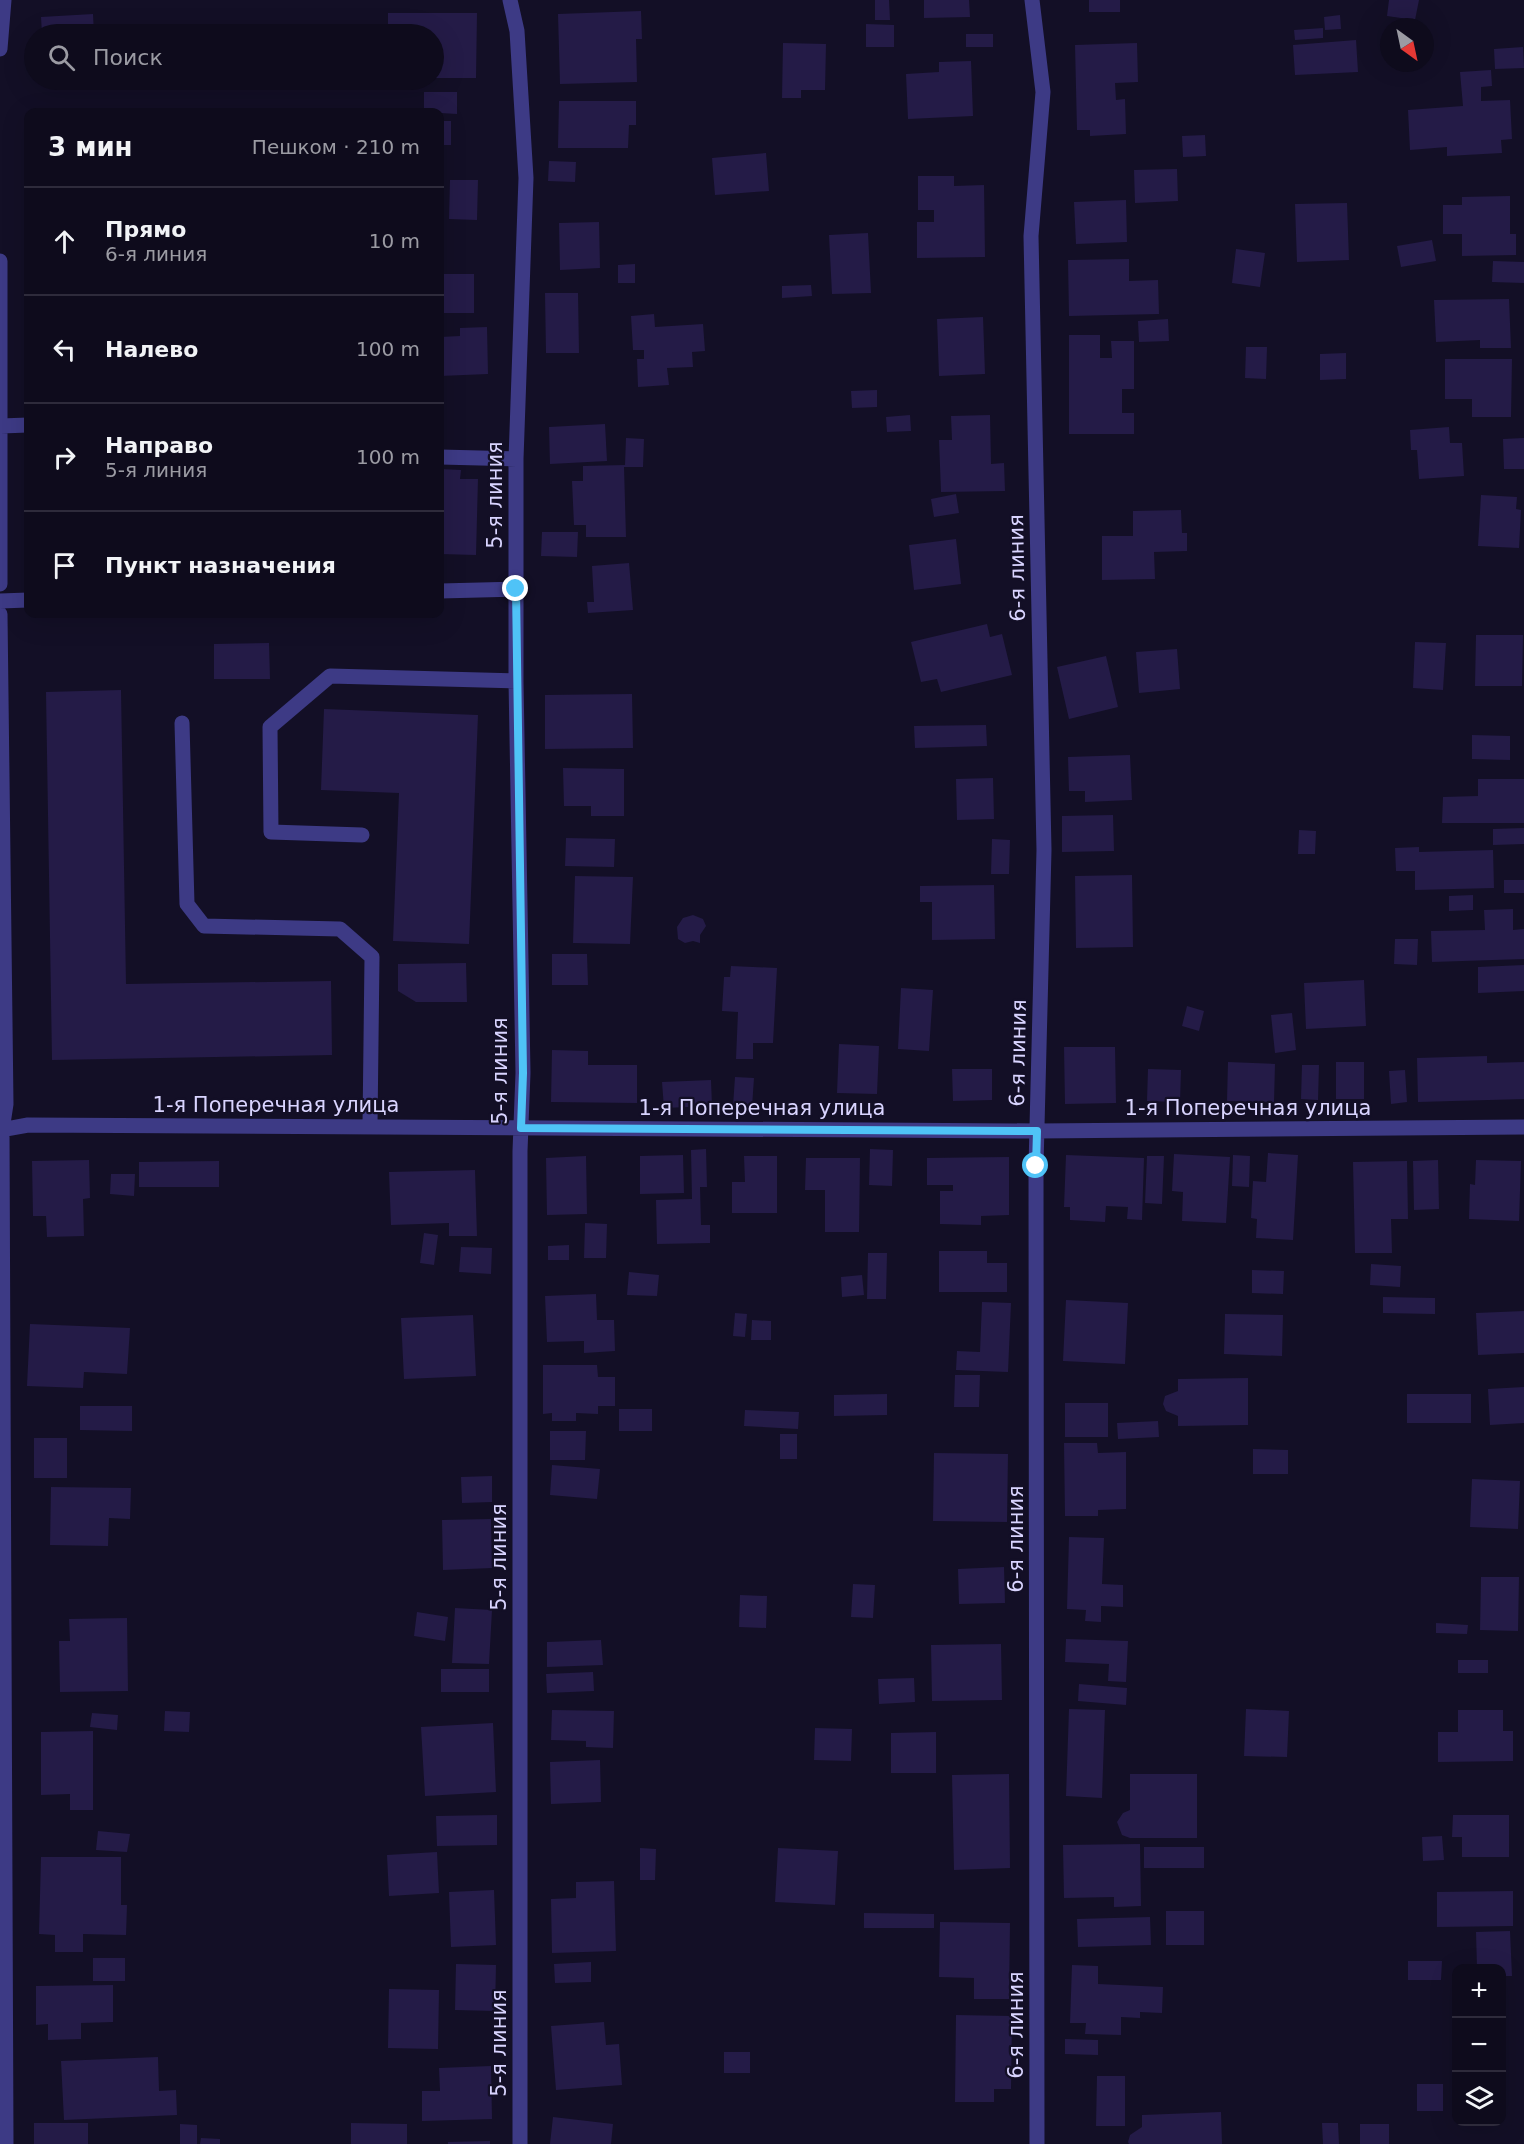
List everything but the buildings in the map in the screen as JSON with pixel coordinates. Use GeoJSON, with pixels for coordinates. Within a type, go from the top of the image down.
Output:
{"type":"FeatureCollection","features":[{"type":"Feature","properties":{"kind":"street"},"geometry":{"type":"LineString","coordinates":[[0,49],[4,0]]}},
{"type":"Feature","properties":{"kind":"street","name":"5-я линия"},"geometry":{"type":"LineString","coordinates":[[510,0],[518,31],[526,178],[516,459],[516,681],[523,1073],[521,1128],[520,2144]]}},
{"type":"Feature","properties":{"kind":"street","name":"6-я линия"},"geometry":{"type":"LineString","coordinates":[[1032,0],[1043,92],[1031,236],[1044,850],[1037,1131],[1037,2144]]}},
{"type":"Feature","properties":{"kind":"street"},"geometry":{"type":"LineString","coordinates":[[0,261],[0,584]]}},
{"type":"Feature","properties":{"kind":"street"},"geometry":{"type":"LineString","coordinates":[[1,426],[24,425]]}},
{"type":"Feature","properties":{"kind":"street"},"geometry":{"type":"LineString","coordinates":[[444,457],[516,459]]}},
{"type":"Feature","properties":{"kind":"street"},"geometry":{"type":"LineString","coordinates":[[444,591],[516,589]]}},
{"type":"Feature","properties":{"kind":"street"},"geometry":{"type":"LineString","coordinates":[[0,601],[24,600]]}},
{"type":"Feature","properties":{"kind":"street"},"geometry":{"type":"LineString","coordinates":[[0,614],[6,1104],[1,1130],[6,2144]]}},
{"type":"Feature","properties":{"kind":"street"},"geometry":{"type":"LineString","coordinates":[[362,834],[271,832],[270,727],[330,676],[516,681]]}},
{"type":"Feature","properties":{"kind":"street"},"geometry":{"type":"LineString","coordinates":[[182,723],[187,904],[204,926],[340,929],[372,957],[370,1126]]}},
{"type":"Feature","properties":{"kind":"street","name":"1-я Поперечная улица"},"geometry":{"type":"LineString","coordinates":[[1,1130],[28,1125],[1037,1131],[1524,1126]]}},
{"type":"Feature","properties":{"kind":"route"},"geometry":{"type":"LineString","coordinates":[[516,589],[523,1073],[521,1128],[1037,1131],[1036,1166]]}}]}
